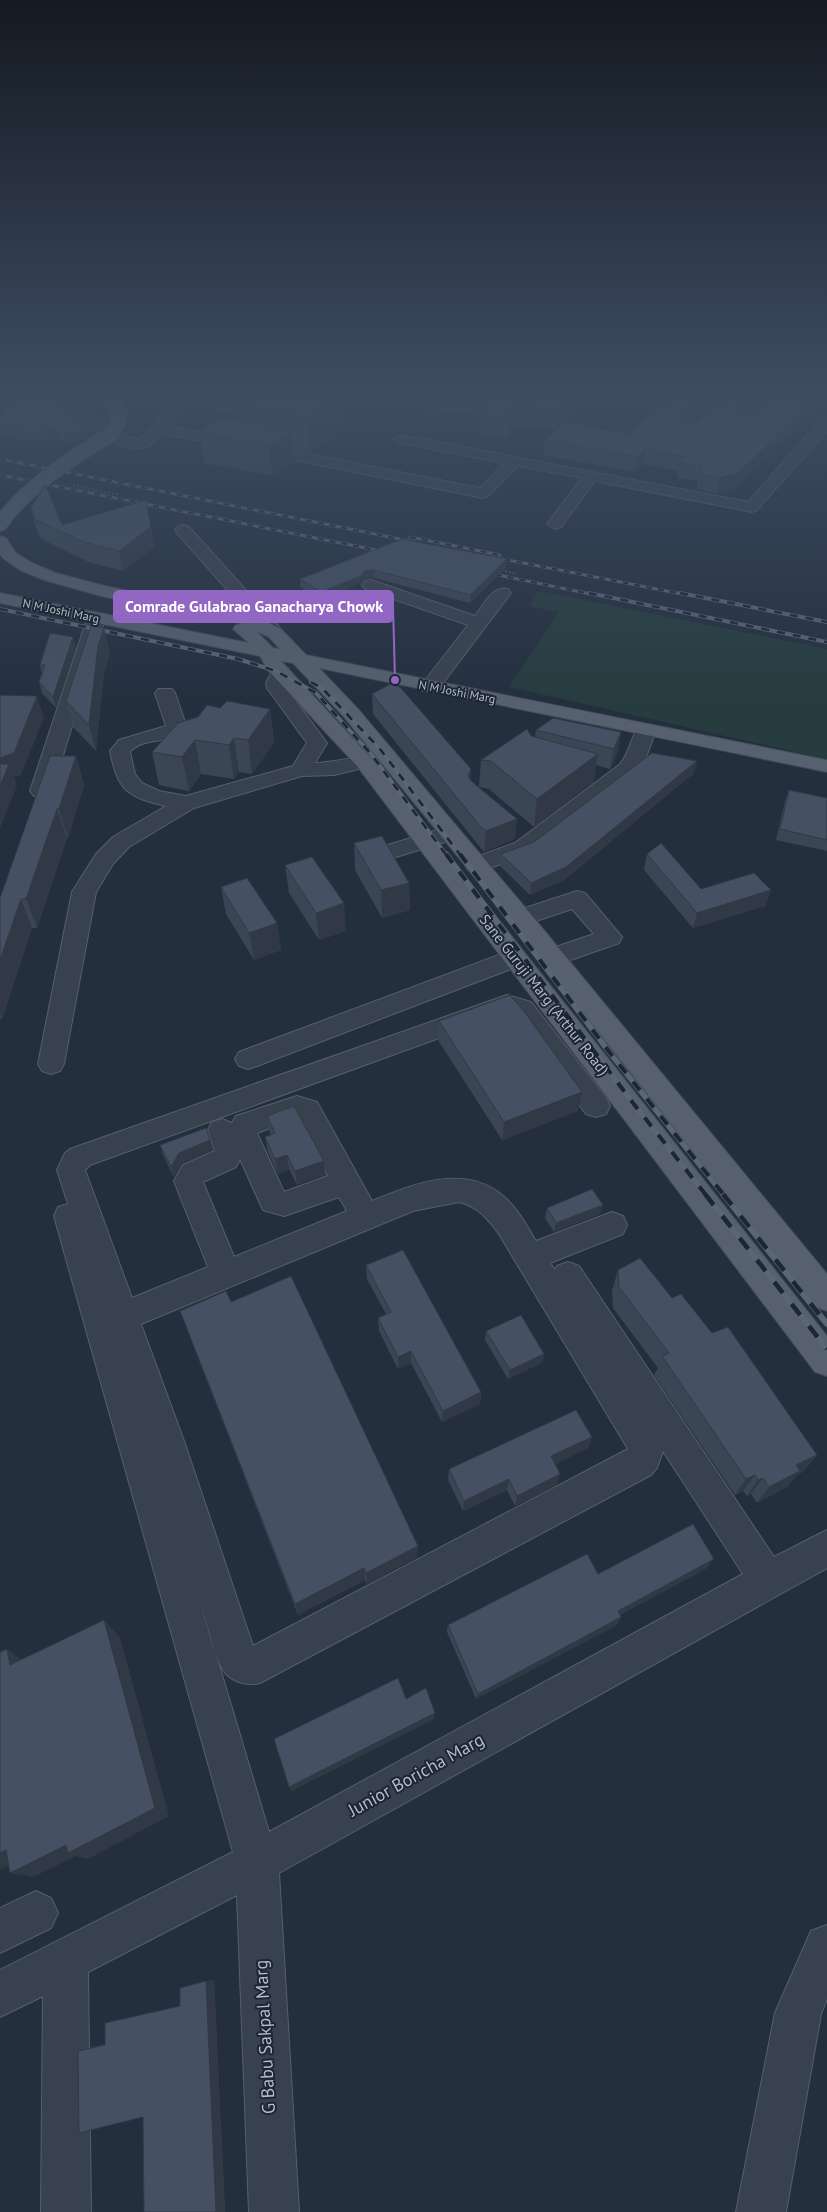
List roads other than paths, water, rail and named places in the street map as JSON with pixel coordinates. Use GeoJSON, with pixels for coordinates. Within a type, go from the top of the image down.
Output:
{"type":"FeatureCollection","features":[{"type":"Feature","properties":{"kind":"main road"},"geometry":{"type":"LineString","coordinates":[[0,524],[12,504],[19,497]]}},
{"type":"Feature","properties":{"kind":"main road"},"geometry":{"type":"LineString","coordinates":[[0,541],[12,556],[32,571],[67,582],[170,604],[187,604],[247,619],[275,633]]}},
{"type":"Feature","properties":{"kind":"main road","name":"N M Joshi Marg"},"geometry":{"type":"LineString","coordinates":[[0,598],[94,626],[287,664]]}},
{"type":"Feature","properties":{"kind":"main road"},"geometry":{"type":"LineString","coordinates":[[170,604],[178,610],[212,620],[216,623],[212,632],[193,638]]}},
{"type":"Feature","properties":{"kind":"main road","name":"N M Joshi Marg"},"geometry":{"type":"LineString","coordinates":[[0,613],[193,638],[287,664],[372,693],[644,735]]}},
{"type":"Feature","properties":{"kind":"main road","name":"Sane Guruji Marg (Arthur Road)"},"geometry":{"type":"LineString","coordinates":[[212,620],[241,628],[287,664],[364,762],[411,804],[450,833],[819,1287]]}},
{"type":"Feature","properties":{"kind":"main road","name":"Sane Guruji Marg (Arthur Road)"},"geometry":{"type":"LineString","coordinates":[[275,633],[287,664]]}},
{"type":"Feature","properties":{"kind":"main road","name":"Sane Guruji Marg (Arthur Road)"},"geometry":{"type":"LineString","coordinates":[[287,664],[372,693],[425,840],[827,1360]]}},
{"type":"Feature","properties":{"kind":"main road","name":"N M Joshi Marg"},"geometry":{"type":"LineString","coordinates":[[372,693],[430,687],[644,735],[777,762],[827,778]]}},
{"type":"Feature","properties":{"kind":"main road","name":"N M Joshi Marg"},"geometry":{"type":"LineString","coordinates":[[777,762],[827,766]]}},
{"type":"Feature","properties":{"kind":"main road"},"geometry":{"type":"LineString","coordinates":[[523,968],[556,962]]}},
{"type":"Feature","properties":{"kind":"main road"},"geometry":{"type":"LineString","coordinates":[[664,1149],[695,1134]]}},
{"type":"Feature","properties":{"kind":"main road"},"geometry":{"type":"LineString","coordinates":[[777,1296],[819,1287]]}},
{"type":"Feature","properties":{"kind":"street"},"geometry":{"type":"LineString","coordinates":[[555,524],[575,497]]}},
{"type":"Feature","properties":{"kind":"street"},"geometry":{"type":"LineString","coordinates":[[703,497],[752,507],[761,497]]}},
{"type":"Feature","properties":{"kind":"street"},"geometry":{"type":"LineString","coordinates":[[183,530],[275,633]]}},
{"type":"Feature","properties":{"kind":"street"},"geometry":{"type":"LineString","coordinates":[[371,585],[479,623]]}},
{"type":"Feature","properties":{"kind":"street"},"geometry":{"type":"LineString","coordinates":[[430,687],[502,593]]}},
{"type":"Feature","properties":{"kind":"street"},"geometry":{"type":"LineString","coordinates":[[36,808],[94,626]]}},
{"type":"Feature","properties":{"kind":"street"},"geometry":{"type":"LineString","coordinates":[[287,664],[276,683],[277,688],[317,743],[300,770]]}},
{"type":"Feature","properties":{"kind":"street"},"geometry":{"type":"LineString","coordinates":[[165,693],[177,728],[171,732],[126,744],[120,751],[123,768],[129,782],[141,791],[160,798],[186,803]]}},
{"type":"Feature","properties":{"kind":"street"},"geometry":{"type":"LineString","coordinates":[[476,865],[523,848],[525,834],[615,778],[635,760],[644,735]]}},
{"type":"Feature","properties":{"kind":"street"},"geometry":{"type":"LineString","coordinates":[[51,1064],[84,892],[104,859],[121,842],[186,803],[300,770],[334,769],[364,762]]}},
{"type":"Feature","properties":{"kind":"street"},"geometry":{"type":"LineString","coordinates":[[588,771],[615,778]]}},
{"type":"Feature","properties":{"kind":"street"},"geometry":{"type":"LineString","coordinates":[[396,850],[450,833]]}},
{"type":"Feature","properties":{"kind":"street"},"geometry":{"type":"LineString","coordinates":[[521,918],[577,899],[610,937],[556,962]]}},
{"type":"Feature","properties":{"kind":"street"},"geometry":{"type":"LineString","coordinates":[[248,1059],[523,968]]}},
{"type":"Feature","properties":{"kind":"street"},"geometry":{"type":"LineString","coordinates":[[112,1321],[71,1170],[75,1161],[80,1157],[508,1004],[522,1009],[596,1106]]}},
{"type":"Feature","properties":{"kind":"street"},"geometry":{"type":"LineString","coordinates":[[222,1130],[230,1154],[226,1159],[193,1173],[188,1180],[226,1274]]}},
{"type":"Feature","properties":{"kind":"street"},"geometry":{"type":"LineString","coordinates":[[346,1182],[365,1217]]}},
{"type":"Feature","properties":{"kind":"street"},"geometry":{"type":"LineString","coordinates":[[60,1184],[112,1321],[167,1441],[236,1655],[240,1662],[250,1667],[260,1664],[630,1468],[645,1457],[647,1450],[530,1257],[500,1212],[479,1194],[458,1190],[409,1198],[112,1321]]}},
{"type":"Feature","properties":{"kind":"street"},"geometry":{"type":"LineString","coordinates":[[530,1257],[612,1225]]}},
{"type":"Feature","properties":{"kind":"street"},"geometry":{"type":"LineString","coordinates":[[568,1276],[768,1580]]}},
{"type":"Feature","properties":{"kind":"street","name":"G Babu Sakpal Marg"},"geometry":{"type":"LineString","coordinates":[[112,1321],[257,1862],[274,2212]]}},
{"type":"Feature","properties":{"kind":"street","name":"Junior Boricha Marg"},"geometry":{"type":"LineString","coordinates":[[0,1994],[257,1862],[827,1548]]}},
{"type":"Feature","properties":{"kind":"street"},"geometry":{"type":"LineString","coordinates":[[761,2212],[798,2013],[827,1947]]}},
{"type":"Feature","properties":{"kind":"street"},"geometry":{"type":"LineString","coordinates":[[66,1961],[66,2212]]}},
{"type":"Feature","properties":{"kind":"railway"},"geometry":{"type":"LineString","coordinates":[[111,497],[386,552]]}},
{"type":"Feature","properties":{"kind":"railway"},"geometry":{"type":"LineString","coordinates":[[191,497],[415,542]]}},
{"type":"Feature","properties":{"kind":"railway"},"geometry":{"type":"LineString","coordinates":[[410,537],[500,555]]}},
{"type":"Feature","properties":{"kind":"railway"},"geometry":{"type":"LineString","coordinates":[[493,557],[687,595]]}},
{"type":"Feature","properties":{"kind":"railway"},"geometry":{"type":"LineString","coordinates":[[484,572],[595,595]]}},
{"type":"Feature","properties":{"kind":"railway"},"geometry":{"type":"LineString","coordinates":[[589,593],[827,642]]}},
{"type":"Feature","properties":{"kind":"railway"},"geometry":{"type":"LineString","coordinates":[[680,593],[827,622]]}},
{"type":"Feature","properties":{"kind":"railway"},"geometry":{"type":"LineString","coordinates":[[0,609],[238,659],[276,671],[316,693],[371,754],[447,856]]}},
{"type":"Feature","properties":{"kind":"railway"},"geometry":{"type":"LineString","coordinates":[[311,682],[323,689],[380,749],[461,856]]}},
{"type":"Feature","properties":{"kind":"railway"},"geometry":{"type":"LineString","coordinates":[[446,854],[633,1103],[706,1195]]}},
{"type":"Feature","properties":{"kind":"railway"},"geometry":{"type":"LineString","coordinates":[[460,854],[610,1053],[724,1195]]}},
{"type":"Feature","properties":{"kind":"railway"},"geometry":{"type":"LineString","coordinates":[[705,1194],[827,1349]]}},
{"type":"Feature","properties":{"kind":"railway"},"geometry":{"type":"LineString","coordinates":[[723,1194],[827,1324]]}},
{"type":"Feature","properties":{"kind":"place","name":"Comrade Gulabrao Ganacharya Chowk"},"geometry":{"type":"Point","coordinates":[395,680]}}]}
